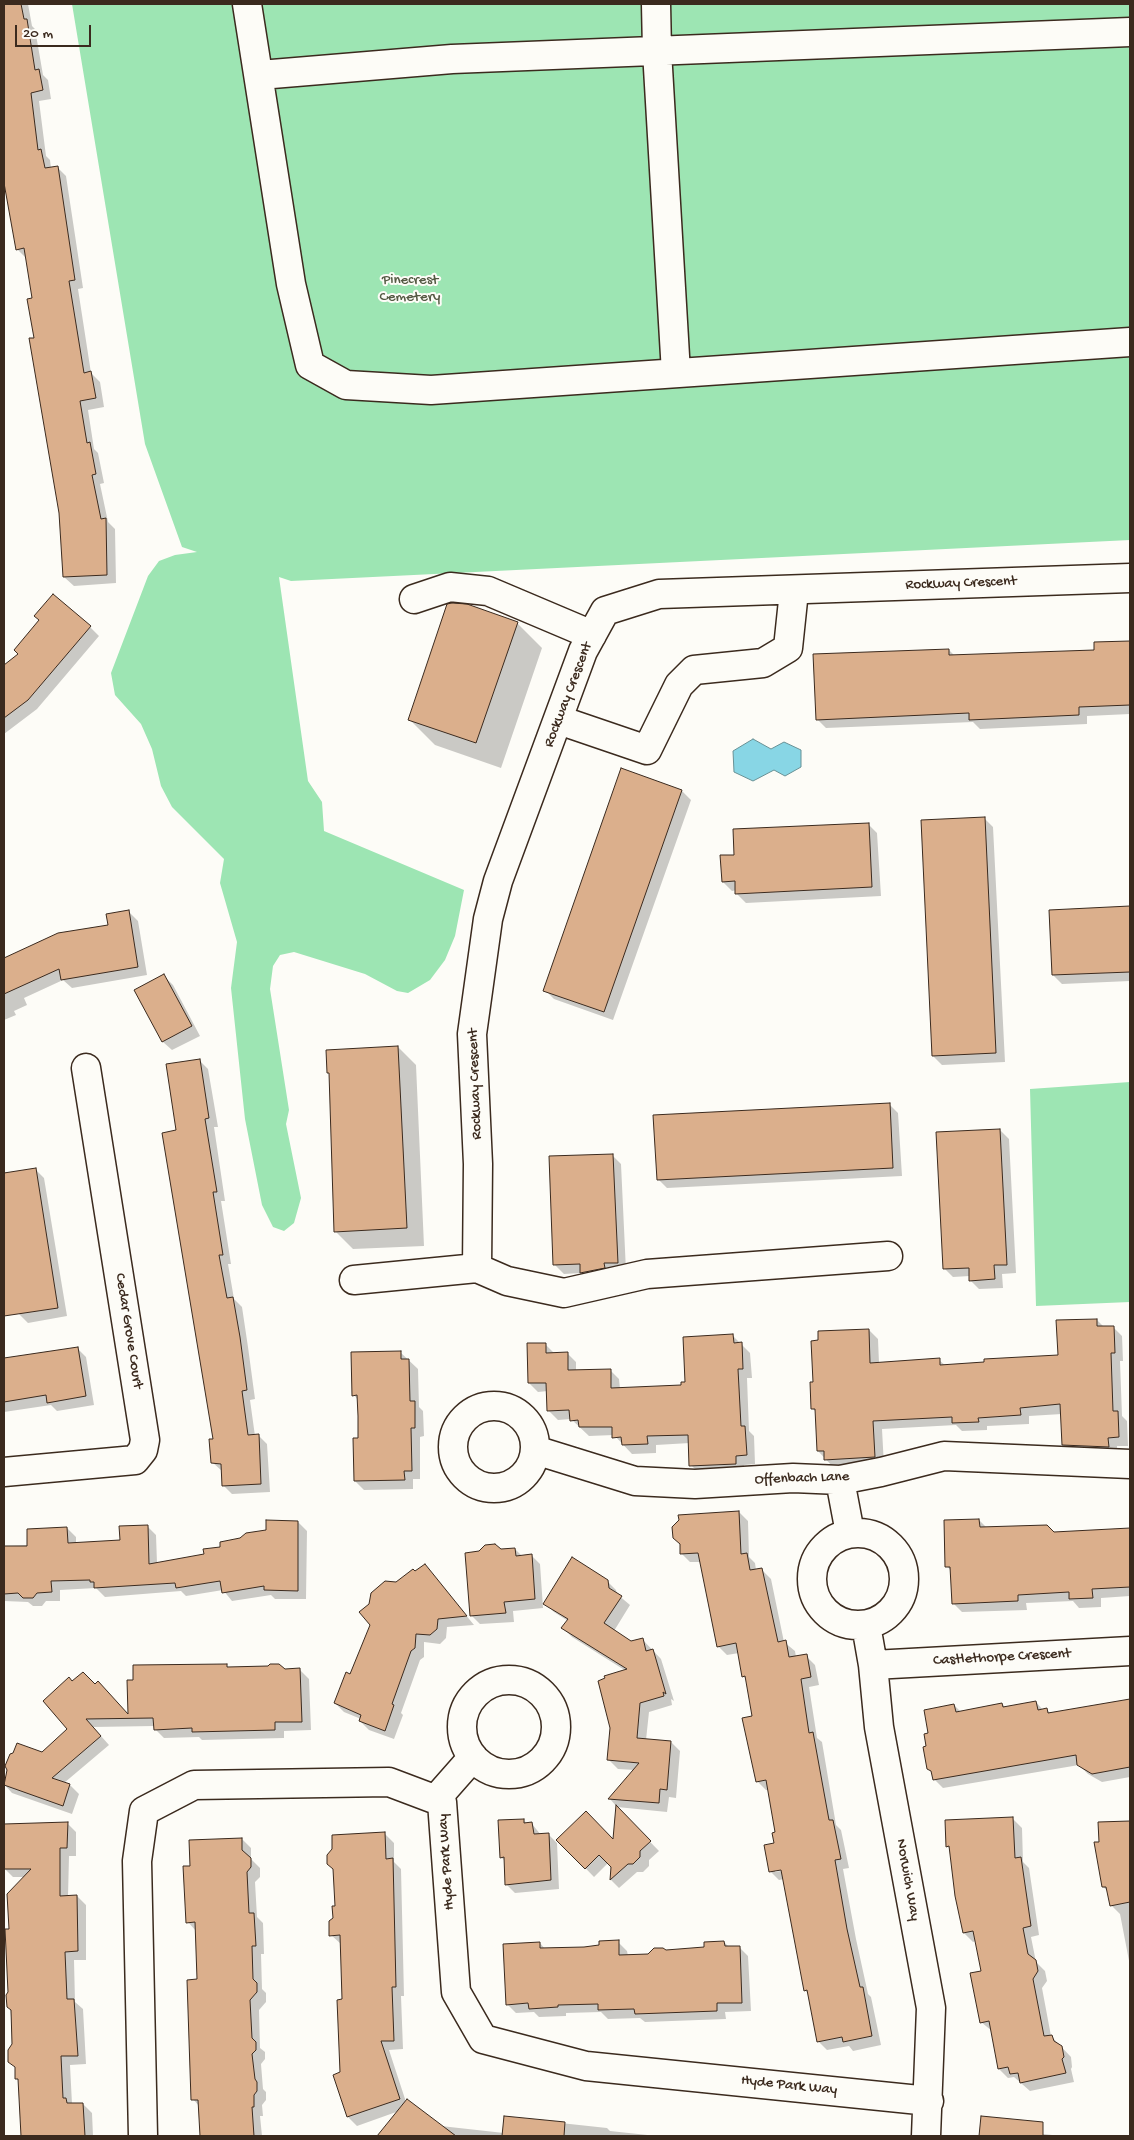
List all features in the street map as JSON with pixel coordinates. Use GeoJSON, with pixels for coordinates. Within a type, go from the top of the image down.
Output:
{"type":"FeatureCollection","features":[{"type":"Feature","properties":{"kind":"street"},"geometry":{"type":"LineString","coordinates":[[247,4],[260,75],[291,284],[310,365],[346,385],[431,390],[1130,342]]}},
{"type":"Feature","properties":{"kind":"street"},"geometry":{"type":"LineString","coordinates":[[656,4],[657,51],[676,373]]}},
{"type":"Feature","properties":{"kind":"street"},"geometry":{"type":"LineString","coordinates":[[260,75],[452,59],[1130,32]]}},
{"type":"Feature","properties":{"kind":"street","name":"Rockway Crescent"},"geometry":{"type":"LineString","coordinates":[[478,1268],[478,1164],[472,1034],[488,919],[498,881],[583,651],[605,611],[660,594],[794,591],[1130,578]]}},
{"type":"Feature","properties":{"kind":"street"},"geometry":{"type":"LineString","coordinates":[[414,599],[450,587],[488,591],[592,635]]}},
{"type":"Feature","properties":{"kind":"street"},"geometry":{"type":"LineString","coordinates":[[559,720],[647,750],[680,685],[694,670],[763,663],[788,648],[794,591]]}},
{"type":"Feature","properties":{"kind":"street","name":"Cedar Grove Court"},"geometry":{"type":"LineString","coordinates":[[4,1472],[135,1460],[143,1450],[145,1440],[86,1068]]}},
{"type":"Feature","properties":{"kind":"street"},"geometry":{"type":"LineString","coordinates":[[354,1280],[478,1268],[507,1281],[564,1293],[648,1274],[888,1256]]}},
{"type":"Feature","properties":{"kind":"street","name":"Offenbach Lane"},"geometry":{"type":"LineString","coordinates":[[535,1450],[635,1482],[695,1484],[793,1478],[840,1480],[944,1456],[1130,1464]]}},
{"type":"Feature","properties":{"kind":"street"},"geometry":{"type":"LineString","coordinates":[[840,1480],[850,1533]]}},
{"type":"Feature","properties":{"kind":"street"},"geometry":{"type":"LineString","coordinates":[[864,1532],[878,1536],[890,1545],[899,1556],[904,1570],[902,1592],[892,1611],[880,1619],[866,1624],[850,1624],[835,1619],[823,1609],[815,1595],[812,1579],[814,1563],[823,1549],[835,1538],[850,1533],[864,1532]]}},
{"type":"Feature","properties":{"kind":"street","name":"Norwich Way"},"geometry":{"type":"LineString","coordinates":[[866,1624],[873,1664],[879,1726],[931,2008],[926,2136]]}},
{"type":"Feature","properties":{"kind":"street","name":"Castlethorpe Crescent"},"geometry":{"type":"LineString","coordinates":[[873,1664],[1130,1651]]}},
{"type":"Feature","properties":{"kind":"street"},"geometry":{"type":"LineString","coordinates":[[436,1799],[473,1757]]}},
{"type":"Feature","properties":{"kind":"street","name":"Hyde Park Way"},"geometry":{"type":"LineString","coordinates":[[143,2136],[137,1861],[144,1811],[194,1785],[389,1782],[442,1802],[456,1992],[483,2039],[586,2066],[928,2101]]}},
{"type":"Feature","properties":{"kind":"green space","name":"Pinecrest Cemetery"},"geometry":{"type":"Polygon","coordinates":[[[72,4],[1130,4],[1130,540],[291,581],[279,577],[308,781],[322,802],[324,831],[464,890],[455,936],[445,960],[430,980],[408,993],[397,991],[365,974],[294,952],[280,955],[273,966],[270,989],[289,1110],[286,1124],[301,1198],[294,1223],[284,1231],[273,1227],[262,1205],[245,1119],[231,988],[237,942],[220,883],[224,859],[172,807],[161,786],[152,749],[141,724],[115,695],[111,673],[148,576],[159,561],[175,555],[197,552],[182,547],[145,444],[72,4]]]}},
{"type":"Feature","properties":{"kind":"green space"},"geometry":{"type":"Polygon","coordinates":[[[1130,1082],[1130,1302],[1036,1306],[1030,1089],[1130,1082]]]}},
{"type":"Feature","properties":{"kind":"water"},"geometry":{"type":"Polygon","coordinates":[[[753,739],[771,749],[784,742],[801,750],[801,767],[785,776],[774,770],[753,781],[734,772],[733,751],[753,739]]]}},
{"type":"Feature","properties":{"kind":"building"},"geometry":{"type":"Polygon","coordinates":[[[4,4],[21,4],[24,19],[27,19],[35,70],[39,69],[43,90],[31,93],[38,150],[41,149],[45,168],[58,166],[75,280],[69,281],[84,373],[91,371],[96,398],[80,401],[87,443],[90,442],[96,474],[92,475],[101,519],[106,518],[107,575],[63,577],[59,513],[29,338],[34,338],[27,299],[32,298],[24,248],[16,250],[4,183],[4,4]]]}},
{"type":"Feature","properties":{"kind":"building"},"geometry":{"type":"Polygon","coordinates":[[[53,594],[91,626],[28,700],[4,718],[4,665],[18,654],[14,650],[39,620],[34,616],[53,594]]]}},
{"type":"Feature","properties":{"kind":"building"},"geometry":{"type":"Polygon","coordinates":[[[447,604],[467,604],[518,622],[476,743],[408,720],[447,604]]]}},
{"type":"Feature","properties":{"kind":"building"},"geometry":{"type":"Polygon","coordinates":[[[1130,641],[1130,705],[1079,707],[1079,715],[969,720],[969,713],[816,720],[813,654],[949,649],[949,655],[1094,650],[1094,642],[1130,641]]]}},
{"type":"Feature","properties":{"kind":"building"},"geometry":{"type":"Polygon","coordinates":[[[621,768],[682,790],[604,1012],[543,991],[621,768]]]}},
{"type":"Feature","properties":{"kind":"building"},"geometry":{"type":"Polygon","coordinates":[[[985,817],[996,1053],[932,1056],[921,820],[985,817]]]}},
{"type":"Feature","properties":{"kind":"building"},"geometry":{"type":"Polygon","coordinates":[[[869,823],[872,887],[735,894],[735,881],[722,882],[720,855],[734,855],[733,829],[869,823]]]}},
{"type":"Feature","properties":{"kind":"building"},"geometry":{"type":"Polygon","coordinates":[[[1130,906],[1130,972],[1052,975],[1049,910],[1130,906]]]}},
{"type":"Feature","properties":{"kind":"building"},"geometry":{"type":"Polygon","coordinates":[[[129,910],[138,967],[61,980],[59,969],[4,994],[4,958],[58,933],[108,925],[106,914],[129,910]]]}},
{"type":"Feature","properties":{"kind":"building"},"geometry":{"type":"Polygon","coordinates":[[[164,974],[192,1026],[162,1042],[134,990],[164,974]]]}},
{"type":"Feature","properties":{"kind":"building"},"geometry":{"type":"Polygon","coordinates":[[[398,1046],[407,1228],[334,1232],[329,1073],[327,1073],[326,1050],[398,1046]]]}},
{"type":"Feature","properties":{"kind":"building"},"geometry":{"type":"Polygon","coordinates":[[[200,1059],[209,1118],[205,1119],[217,1192],[213,1192],[223,1255],[219,1255],[227,1298],[233,1297],[240,1337],[247,1390],[242,1391],[248,1435],[259,1434],[261,1484],[222,1486],[221,1464],[211,1463],[209,1439],[213,1439],[162,1133],[176,1130],[166,1064],[200,1059]]]}},
{"type":"Feature","properties":{"kind":"building"},"geometry":{"type":"Polygon","coordinates":[[[890,1103],[893,1168],[657,1180],[653,1115],[890,1103]]]}},
{"type":"Feature","properties":{"kind":"building"},"geometry":{"type":"Polygon","coordinates":[[[1000,1129],[1007,1265],[994,1265],[995,1279],[969,1281],[969,1268],[943,1269],[936,1132],[1000,1129]]]}},
{"type":"Feature","properties":{"kind":"building"},"geometry":{"type":"Polygon","coordinates":[[[613,1154],[618,1263],[604,1263],[605,1268],[580,1273],[580,1264],[553,1265],[549,1156],[613,1154]]]}},
{"type":"Feature","properties":{"kind":"building"},"geometry":{"type":"Polygon","coordinates":[[[36,1168],[58,1308],[4,1316],[4,1173],[36,1168]]]}},
{"type":"Feature","properties":{"kind":"building"},"geometry":{"type":"Polygon","coordinates":[[[1097,1319],[1097,1326],[1114,1326],[1115,1353],[1111,1353],[1113,1411],[1118,1411],[1119,1437],[1108,1438],[1109,1447],[1062,1445],[1060,1404],[1020,1408],[1021,1415],[978,1418],[979,1422],[952,1423],[952,1417],[873,1421],[875,1457],[824,1460],[824,1451],[817,1451],[815,1409],[811,1409],[810,1382],[813,1382],[811,1341],[818,1340],[818,1331],[869,1329],[870,1363],[940,1358],[940,1365],[984,1362],[984,1359],[1058,1355],[1056,1320],[1097,1319]]]}},
{"type":"Feature","properties":{"kind":"building"},"geometry":{"type":"Polygon","coordinates":[[[733,1334],[734,1343],[742,1342],[743,1369],[738,1369],[741,1426],[745,1426],[747,1455],[736,1456],[736,1464],[689,1466],[688,1435],[647,1436],[648,1444],[622,1445],[621,1437],[612,1438],[612,1427],[579,1427],[578,1420],[570,1421],[569,1410],[547,1411],[546,1383],[528,1383],[527,1343],[546,1343],[546,1353],[568,1352],[568,1370],[611,1369],[611,1388],[681,1385],[681,1382],[685,1382],[683,1337],[733,1334]]]}},
{"type":"Feature","properties":{"kind":"building"},"geometry":{"type":"Polygon","coordinates":[[[78,1347],[86,1396],[47,1403],[46,1395],[4,1402],[4,1358],[78,1347]]]}},
{"type":"Feature","properties":{"kind":"building"},"geometry":{"type":"Polygon","coordinates":[[[401,1351],[401,1359],[409,1359],[410,1401],[415,1401],[415,1428],[411,1428],[412,1471],[404,1471],[405,1480],[354,1481],[353,1438],[358,1438],[358,1416],[357,1395],[352,1396],[351,1352],[401,1351]]]}},
{"type":"Feature","properties":{"kind":"building"},"geometry":{"type":"Polygon","coordinates":[[[739,1511],[741,1554],[747,1553],[750,1570],[762,1568],[778,1642],[786,1640],[789,1657],[807,1654],[811,1677],[801,1679],[809,1733],[813,1732],[829,1820],[833,1820],[841,1859],[835,1860],[847,1929],[860,1987],[863,1987],[872,2036],[843,2042],[842,2037],[817,2042],[807,1990],[804,1991],[781,1870],[769,1872],[764,1845],[774,1843],[772,1833],[775,1832],[766,1780],[756,1782],[742,1718],[752,1716],[745,1676],[742,1677],[736,1643],[717,1647],[698,1553],[680,1554],[680,1544],[673,1538],[672,1527],[679,1520],[678,1515],[739,1511]]]}},
{"type":"Feature","properties":{"kind":"building"},"geometry":{"type":"Polygon","coordinates":[[[979,1519],[980,1527],[1047,1525],[1054,1532],[1130,1528],[1130,1587],[1092,1589],[1093,1598],[1069,1599],[1069,1592],[1018,1595],[1018,1601],[952,1604],[950,1567],[945,1567],[944,1520],[979,1519]]]}},
{"type":"Feature","properties":{"kind":"building"},"geometry":{"type":"Polygon","coordinates":[[[266,1520],[298,1521],[298,1591],[264,1590],[264,1586],[222,1593],[220,1581],[176,1588],[175,1583],[94,1588],[94,1582],[90,1582],[90,1580],[51,1581],[52,1592],[37,1593],[33,1598],[23,1598],[18,1593],[4,1594],[4,1546],[27,1546],[27,1529],[67,1527],[68,1543],[120,1540],[119,1526],[148,1525],[149,1564],[204,1554],[203,1549],[220,1547],[220,1542],[240,1538],[246,1533],[266,1530],[266,1520]]]}},
{"type":"Feature","properties":{"kind":"building"},"geometry":{"type":"Polygon","coordinates":[[[495,1544],[501,1549],[515,1548],[516,1556],[532,1554],[535,1599],[504,1602],[506,1613],[470,1616],[465,1553],[479,1551],[485,1545],[495,1544]]]}},
{"type":"Feature","properties":{"kind":"building"},"geometry":{"type":"Polygon","coordinates":[[[572,1557],[608,1580],[609,1588],[622,1596],[604,1623],[631,1641],[643,1638],[646,1651],[653,1649],[666,1694],[663,1692],[664,1696],[640,1703],[637,1738],[671,1741],[667,1790],[660,1789],[659,1803],[608,1799],[639,1763],[607,1760],[610,1728],[598,1681],[605,1678],[604,1676],[627,1669],[561,1628],[568,1619],[543,1604],[572,1557]]]}},
{"type":"Feature","properties":{"kind":"building"},"geometry":{"type":"Polygon","coordinates":[[[425,1564],[467,1616],[438,1619],[437,1629],[430,1635],[416,1634],[415,1648],[411,1651],[392,1704],[394,1705],[385,1731],[359,1721],[361,1715],[334,1703],[346,1672],[350,1674],[370,1625],[359,1612],[369,1604],[371,1593],[385,1581],[396,1582],[413,1569],[415,1571],[425,1564]]]}},
{"type":"Feature","properties":{"kind":"building"},"geometry":{"type":"Polygon","coordinates":[[[227,1664],[227,1667],[279,1664],[285,1669],[300,1668],[302,1722],[275,1722],[275,1730],[192,1732],[192,1728],[154,1730],[153,1718],[86,1719],[101,1736],[52,1778],[70,1784],[63,1806],[4,1785],[7,1770],[5,1766],[17,1743],[42,1752],[67,1729],[43,1701],[69,1677],[72,1681],[83,1672],[95,1684],[98,1681],[128,1714],[127,1680],[133,1680],[133,1665],[227,1664]]]}},
{"type":"Feature","properties":{"kind":"building"},"geometry":{"type":"Polygon","coordinates":[[[1130,1699],[1130,1767],[1092,1774],[1077,1765],[1076,1755],[933,1780],[931,1771],[927,1769],[923,1747],[926,1746],[924,1734],[928,1733],[924,1710],[954,1704],[956,1712],[1002,1703],[1003,1707],[1036,1701],[1038,1710],[1047,1708],[1048,1713],[1130,1699]]]}},
{"type":"Feature","properties":{"kind":"building"},"geometry":{"type":"Polygon","coordinates":[[[616,1805],[651,1841],[640,1851],[640,1857],[633,1864],[628,1864],[610,1880],[611,1867],[599,1855],[585,1869],[556,1840],[586,1811],[613,1839],[616,1805]]]}},
{"type":"Feature","properties":{"kind":"building"},"geometry":{"type":"Polygon","coordinates":[[[1013,1817],[1015,1858],[1021,1857],[1031,1926],[1023,1928],[1028,1954],[1036,1960],[1038,1971],[1033,1979],[1044,2036],[1052,2035],[1054,2041],[1062,2046],[1064,2057],[1062,2059],[1066,2073],[1020,2083],[1018,2073],[1010,2074],[1008,2067],[998,2069],[989,2021],[980,2023],[970,1973],[981,1971],[973,1931],[963,1933],[955,1896],[949,1846],[946,1847],[945,1820],[1013,1817]]]}},
{"type":"Feature","properties":{"kind":"building"},"geometry":{"type":"Polygon","coordinates":[[[524,1819],[524,1823],[532,1822],[534,1834],[549,1833],[551,1880],[505,1885],[504,1857],[500,1858],[498,1820],[524,1819]]]}},
{"type":"Feature","properties":{"kind":"building"},"geometry":{"type":"Polygon","coordinates":[[[1130,1821],[1130,1902],[1110,1906],[1106,1887],[1102,1887],[1094,1842],[1099,1842],[1098,1822],[1130,1821]]]}},
{"type":"Feature","properties":{"kind":"building"},"geometry":{"type":"Polygon","coordinates":[[[68,1822],[67,1848],[60,1848],[60,1896],[77,1895],[78,1951],[65,1952],[67,1999],[74,1999],[78,2056],[61,2056],[63,2098],[66,2098],[67,2103],[83,2103],[85,2136],[21,2136],[18,2079],[15,2079],[15,2067],[8,2062],[8,2050],[12,2044],[11,2010],[7,2007],[6,1995],[8,1992],[5,1929],[9,1929],[7,1894],[31,1869],[4,1869],[4,1824],[68,1822]]]}},
{"type":"Feature","properties":{"kind":"building"},"geometry":{"type":"Polygon","coordinates":[[[385,1832],[386,1859],[393,1858],[396,1987],[392,1987],[394,2041],[381,2041],[400,2099],[347,2117],[333,2075],[340,2072],[337,2000],[342,1999],[340,1935],[329,1936],[329,1921],[333,1918],[332,1906],[335,1906],[333,1869],[327,1864],[327,1855],[332,1849],[332,1835],[385,1832]]]}},
{"type":"Feature","properties":{"kind":"building"},"geometry":{"type":"Polygon","coordinates":[[[242,1838],[242,1850],[251,1858],[251,1867],[247,1872],[249,1913],[254,1913],[256,1946],[252,1946],[253,1979],[257,1983],[257,1992],[250,2000],[252,2038],[256,2042],[256,2050],[252,2054],[257,2082],[254,2107],[252,2107],[254,2136],[200,2136],[198,2100],[191,2100],[187,1980],[197,1979],[195,1922],[186,1923],[183,1866],[190,1866],[189,1840],[242,1838]]]}},
{"type":"Feature","properties":{"kind":"building"},"geometry":{"type":"Polygon","coordinates":[[[619,1940],[619,1955],[648,1954],[654,1948],[666,1950],[704,1947],[704,1942],[724,1941],[725,1946],[740,1946],[742,2003],[717,2003],[717,2011],[635,2014],[634,2009],[598,2010],[598,2004],[558,2005],[558,2007],[529,2009],[528,2003],[506,2005],[503,1944],[540,1942],[540,1948],[584,1947],[599,1945],[599,1941],[619,1940]]]}},
{"type":"Feature","properties":{"kind":"building"},"geometry":{"type":"Polygon","coordinates":[[[407,2099],[456,2136],[377,2136],[407,2099]]]}},
{"type":"Feature","properties":{"kind":"building"},"geometry":{"type":"Polygon","coordinates":[[[504,2116],[565,2122],[564,2136],[502,2136],[504,2116]]]}},
{"type":"Feature","properties":{"kind":"building"},"geometry":{"type":"Polygon","coordinates":[[[981,2116],[1043,2122],[1043,2136],[979,2136],[981,2116]]]}}]}
